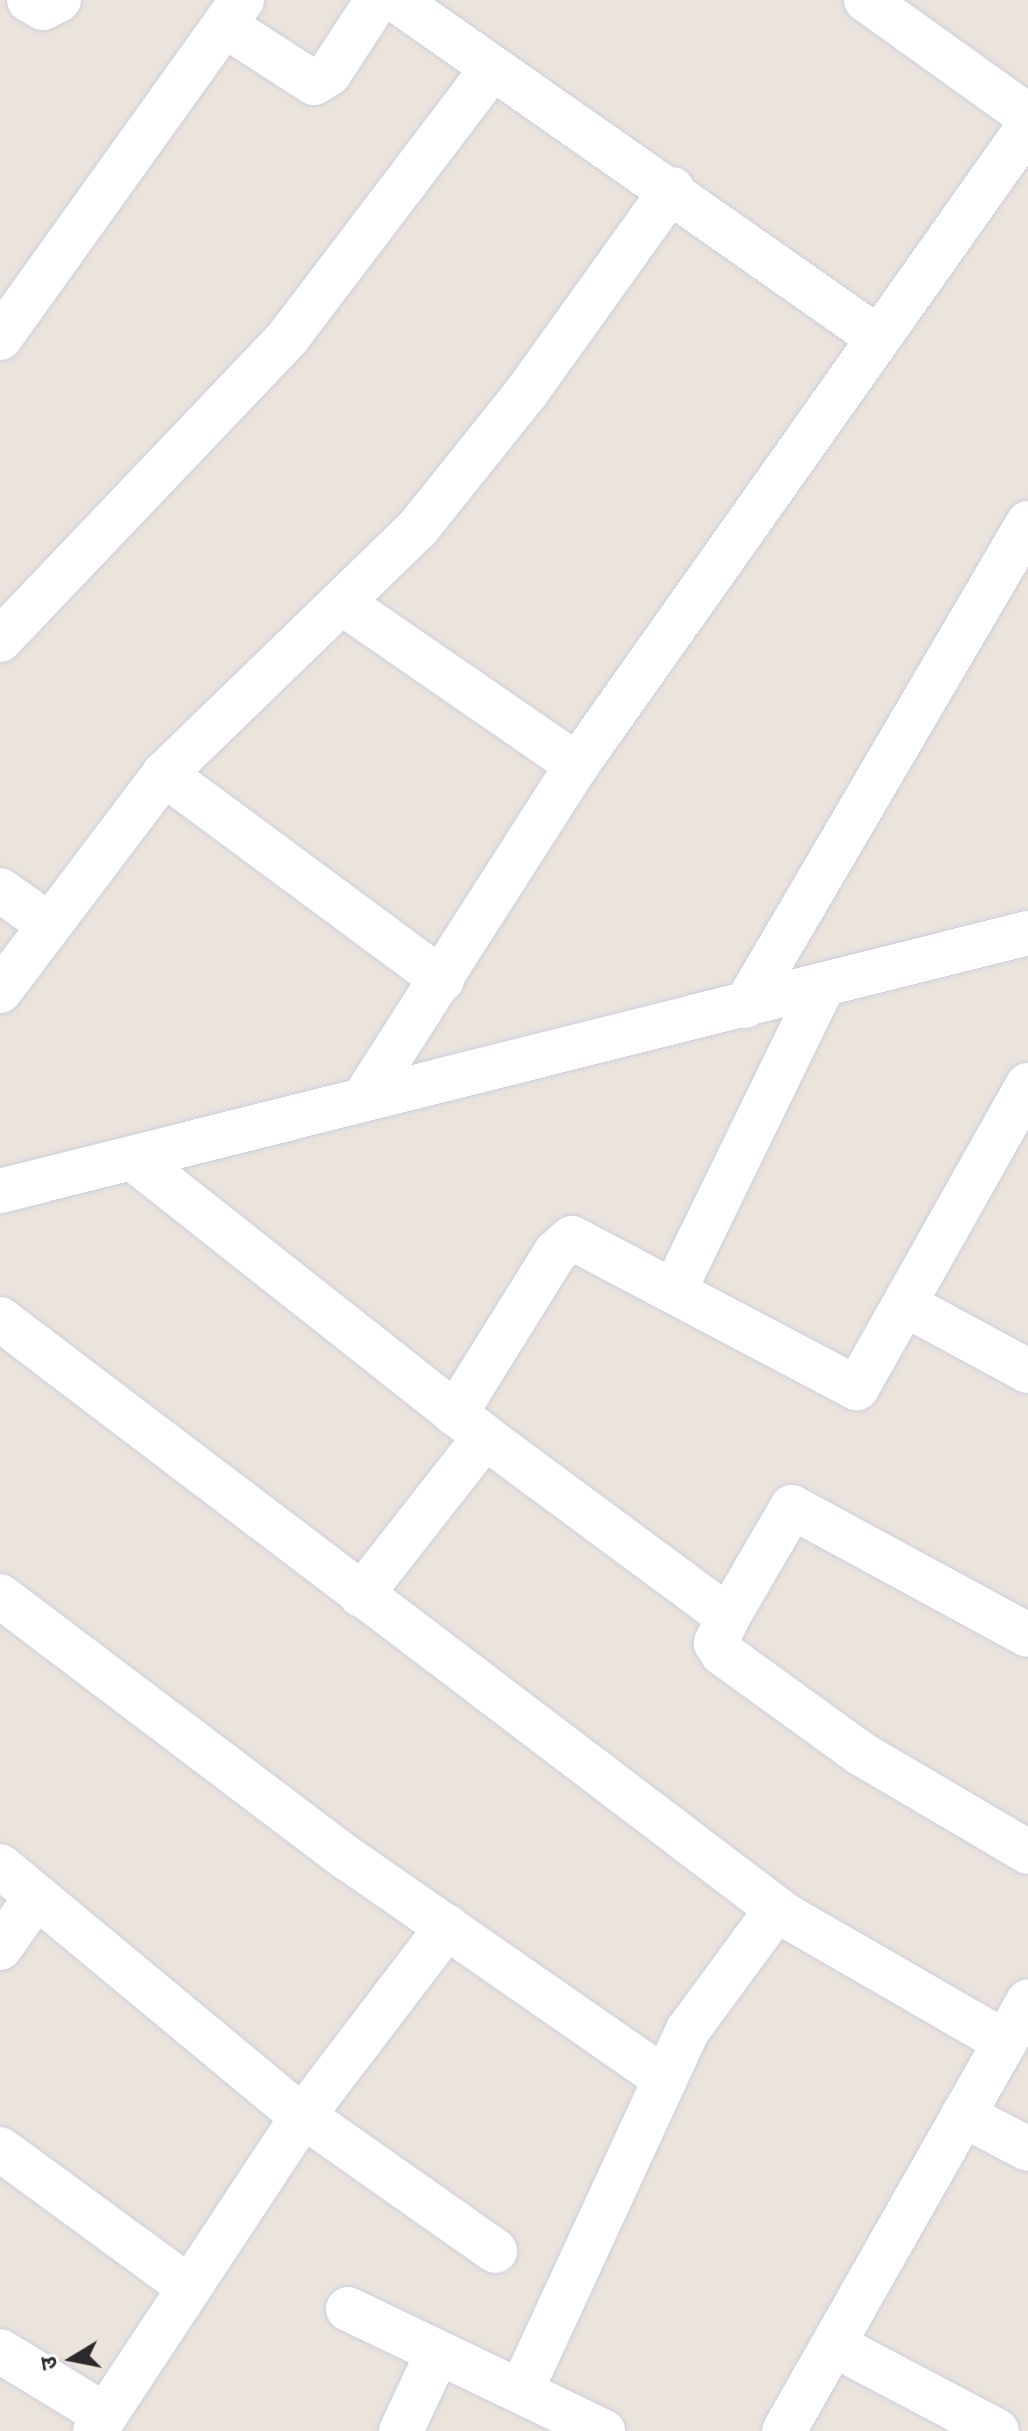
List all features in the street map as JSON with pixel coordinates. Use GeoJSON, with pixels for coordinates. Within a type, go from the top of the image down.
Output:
{"type":"FeatureCollection","features":[{"type":"Feature","properties":{"kind":"street"},"geometry":{"type":"LineString","coordinates":[[29,0],[43,8],[59,0]]}},
{"type":"Feature","properties":{"kind":"street"},"geometry":{"type":"LineString","coordinates":[[0,338],[233,12],[314,83],[329,74],[377,0]]}},
{"type":"Feature","properties":{"kind":"street"},"geometry":{"type":"LineString","coordinates":[[396,0],[491,70],[672,189],[877,337]]}},
{"type":"Feature","properties":{"kind":"street"},"geometry":{"type":"LineString","coordinates":[[866,0],[1028,116]]}},
{"type":"Feature","properties":{"kind":"street"},"geometry":{"type":"LineString","coordinates":[[0,640],[289,336],[491,70]]}},
{"type":"Feature","properties":{"kind":"street"},"geometry":{"type":"LineString","coordinates":[[364,1098],[577,765],[1028,127]]}},
{"type":"Feature","properties":{"kind":"street"},"geometry":{"type":"LineString","coordinates":[[0,991],[164,774],[345,605],[465,471],[672,189]]}},
{"type":"Feature","properties":{"kind":"street"},"geometry":{"type":"LineString","coordinates":[[745,1006],[1013,584],[1028,523]]}},
{"type":"Feature","properties":{"kind":"street"},"geometry":{"type":"LineString","coordinates":[[345,605],[577,765]]}},
{"type":"Feature","properties":{"kind":"street"},"geometry":{"type":"LineString","coordinates":[[164,774],[442,980]]}},
{"type":"Feature","properties":{"kind":"street"},"geometry":{"type":"LineString","coordinates":[[0,890],[48,924]]}},
{"type":"Feature","properties":{"kind":"street"},"geometry":{"type":"LineString","coordinates":[[0,1191],[136,1161],[364,1098],[745,1006],[1028,933]]}},
{"type":"Feature","properties":{"kind":"street"},"geometry":{"type":"LineString","coordinates":[[674,1291],[823,985]]}},
{"type":"Feature","properties":{"kind":"street"},"geometry":{"type":"LineString","coordinates":[[361,1595],[470,1426],[564,1242],[581,1240],[852,1389],[863,1383],[906,1305],[1015,1138],[1028,1085]]}},
{"type":"Feature","properties":{"kind":"street"},"geometry":{"type":"LineString","coordinates":[[136,1161],[470,1426],[728,1617]]}},
{"type":"Feature","properties":{"kind":"street"},"geometry":{"type":"LineString","coordinates":[[906,1305],[1028,1371]]}},
{"type":"Feature","properties":{"kind":"street"},"geometry":{"type":"LineString","coordinates":[[0,1319],[777,1909],[1005,2042]]}},
{"type":"Feature","properties":{"kind":"street"},"geometry":{"type":"LineString","coordinates":[[1028,1635],[792,1507],[716,1643],[722,1653],[860,1753],[1028,1852]]}},
{"type":"Feature","properties":{"kind":"street"},"geometry":{"type":"LineString","coordinates":[[0,1596],[447,1927],[665,2079]]}},
{"type":"Feature","properties":{"kind":"street"},"geometry":{"type":"LineString","coordinates":[[0,1866],[303,2116],[495,2251]]}},
{"type":"Feature","properties":{"kind":"street"},"geometry":{"type":"LineString","coordinates":[[0,1948],[36,1897]]}},
{"type":"Feature","properties":{"kind":"street"},"geometry":{"type":"LineString","coordinates":[[521,2391],[665,2079],[718,1981],[777,1909]]}},
{"type":"Feature","properties":{"kind":"street"},"geometry":{"type":"LineString","coordinates":[[0,2351],[100,2423],[186,2285],[303,2116],[447,1927]]}},
{"type":"Feature","properties":{"kind":"street"},"geometry":{"type":"LineString","coordinates":[[784,2431],[1028,2001]]}},
{"type":"Feature","properties":{"kind":"street"},"geometry":{"type":"LineString","coordinates":[[963,2115],[1028,2149]]}},
{"type":"Feature","properties":{"kind":"street"},"geometry":{"type":"LineString","coordinates":[[0,2149],[186,2285]]}},
{"type":"Feature","properties":{"kind":"street"},"geometry":{"type":"LineString","coordinates":[[348,2309],[603,2431]]}},
{"type":"Feature","properties":{"kind":"street"},"geometry":{"type":"LineString","coordinates":[[834,2345],[997,2431]]}},
{"type":"Feature","properties":{"kind":"street"},"geometry":{"type":"LineString","coordinates":[[401,2431],[438,2352]]}}]}
